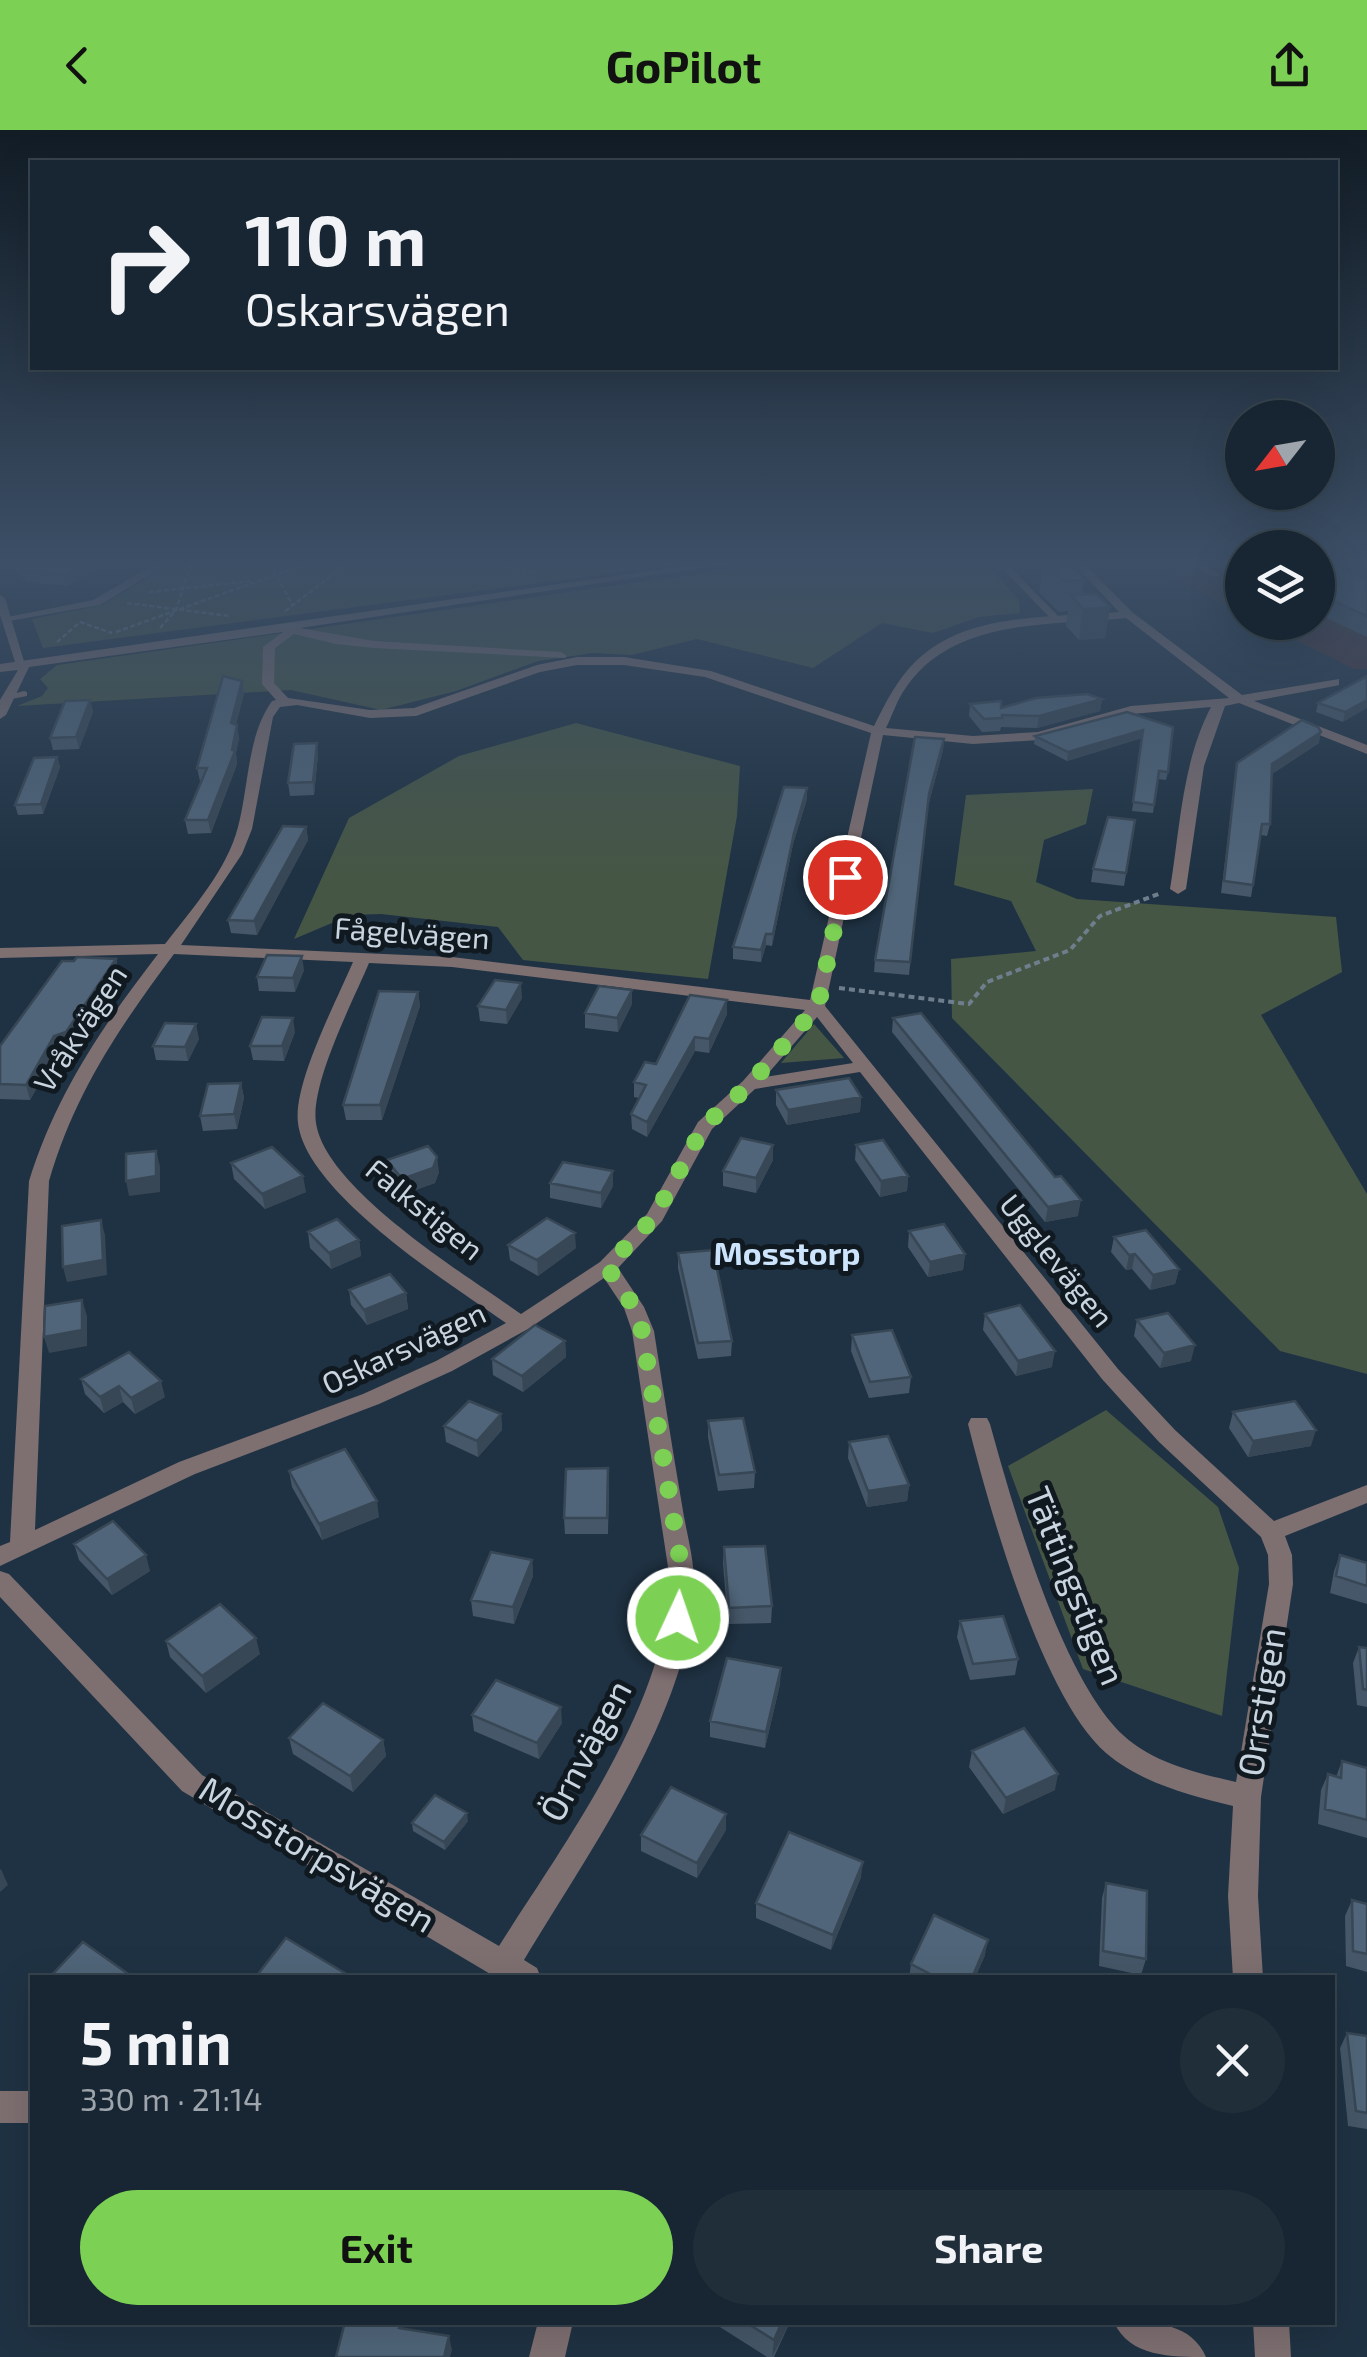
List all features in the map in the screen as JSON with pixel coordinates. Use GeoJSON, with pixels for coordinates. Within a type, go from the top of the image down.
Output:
{"type":"FeatureCollection","features":[{"type":"Feature","properties":{"kind":"street"},"geometry":{"type":"LineString","coordinates":[[0,715],[23,668]]}},
{"type":"Feature","properties":{"kind":"street"},"geometry":{"type":"LineString","coordinates":[[269,668],[270,690],[284,701],[370,714],[416,712],[537,668]]}},
{"type":"Feature","properties":{"kind":"street"},"geometry":{"type":"LineString","coordinates":[[680,668],[745,685],[878,731],[954,739],[1039,736],[1131,710],[1220,703],[1336,682]]}},
{"type":"Feature","properties":{"kind":"street","name":"Oskarsvägen"},"geometry":{"type":"LineString","coordinates":[[0,1557],[186,1468],[371,1399],[522,1324],[607,1267],[654,1217],[704,1126],[749,1085],[819,996],[878,731],[891,698],[920,668]]}},
{"type":"Feature","properties":{"kind":"street"},"geometry":{"type":"LineString","coordinates":[[1198,668],[1239,699],[1367,750]]}},
{"type":"Feature","properties":{"kind":"street","name":"Vråkvägen"},"geometry":{"type":"LineString","coordinates":[[22,1544],[38,1200],[46,1150],[76,1081],[235,854],[245,830],[269,708],[284,701]]}},
{"type":"Feature","properties":{"kind":"street"},"geometry":{"type":"LineString","coordinates":[[1178,889],[1204,742],[1220,703]]}},
{"type":"Feature","properties":{"kind":"street","name":"Fågelvägen"},"geometry":{"type":"LineString","coordinates":[[0,953],[167,949],[364,957],[819,996]]}},
{"type":"Feature","properties":{"kind":"street","name":"Falkstigen"},"geometry":{"type":"LineString","coordinates":[[364,957],[316,1076],[307,1125],[314,1144],[336,1176],[382,1222],[522,1324]]}},
{"type":"Feature","properties":{"kind":"street","name":"Ugglevägen"},"geometry":{"type":"LineString","coordinates":[[819,996],[866,1066],[1110,1374],[1167,1436],[1271,1532]]}},
{"type":"Feature","properties":{"kind":"street"},"geometry":{"type":"LineString","coordinates":[[749,1085],[866,1066]]}},
{"type":"Feature","properties":{"kind":"street","name":"Örnvägen"},"geometry":{"type":"LineString","coordinates":[[515,1971],[666,1674],[676,1636],[682,1590],[679,1552],[642,1331],[634,1307],[607,1267]]}},
{"type":"Feature","properties":{"kind":"street","name":"Tättingstigen"},"geometry":{"type":"LineString","coordinates":[[978,1424],[989,1466],[1052,1636],[1094,1723],[1114,1745],[1156,1768],[1197,1785],[1246,1798]]}},
{"type":"Feature","properties":{"kind":"street"},"geometry":{"type":"LineString","coordinates":[[1271,1532],[1367,1494]]}},
{"type":"Feature","properties":{"kind":"street","name":"Orrstigen"},"geometry":{"type":"LineString","coordinates":[[1248,1975],[1243,1896],[1246,1798],[1281,1584],[1280,1555],[1271,1532]]}},
{"type":"Feature","properties":{"kind":"street","name":"Mosstorpsvägen"},"geometry":{"type":"LineString","coordinates":[[0,1581],[192,1783],[515,1971]]}},
{"type":"Feature","properties":{"kind":"street"},"geometry":{"type":"LineString","coordinates":[[0,2107],[30,2107]]}},
{"type":"Feature","properties":{"kind":"street"},"geometry":{"type":"LineString","coordinates":[[547,2357],[555,2325]]}},
{"type":"Feature","properties":{"kind":"street"},"geometry":{"type":"LineString","coordinates":[[1136,2325],[1188,2357]]}},
{"type":"Feature","properties":{"kind":"street"},"geometry":{"type":"LineString","coordinates":[[1270,2325],[1273,2357]]}},
{"type":"Feature","properties":{"kind":"lane"},"geometry":{"type":"LineString","coordinates":[[6,698],[24,694]]}},
{"type":"Feature","properties":{"kind":"path"},"geometry":{"type":"LineString","coordinates":[[819,996],[970,1004],[987,982],[1070,950],[1100,916],[1178,889]]}},
{"type":"Feature","properties":{"kind":"green space"},"geometry":{"type":"Polygon","coordinates":[[[53,668],[519,668],[456,691],[381,710],[291,690],[17,706],[42,696],[48,688],[40,679],[53,668]]]}},
{"type":"Feature","properties":{"kind":"green space"},"geometry":{"type":"Polygon","coordinates":[[[576,723],[740,766],[737,816],[708,979],[523,960],[498,927],[381,914],[351,915],[294,939],[349,818],[459,756],[576,723]]]}},
{"type":"Feature","properties":{"kind":"green space"},"geometry":{"type":"Polygon","coordinates":[[[1093,789],[1086,824],[1044,840],[1036,882],[1077,899],[1336,917],[1342,972],[1261,1015],[1367,1194],[1367,1374],[1280,1351],[952,1018],[951,959],[1036,951],[1011,901],[954,885],[966,795],[1093,789]]]}},
{"type":"Feature","properties":{"kind":"green space"},"geometry":{"type":"Polygon","coordinates":[[[814,1024],[844,1058],[781,1063],[814,1024]]]}},
{"type":"Feature","properties":{"kind":"green space"},"geometry":{"type":"Polygon","coordinates":[[[1106,1410],[1218,1507],[1239,1568],[1222,1716],[1083,1669],[1008,1466],[1106,1410]]]}},
{"type":"Feature","properties":{"kind":"building"},"geometry":{"type":"Polygon","coordinates":[[[223,676],[242,681],[231,723],[237,725],[232,750],[235,751],[208,820],[185,820],[207,768],[197,768],[223,676]]]}},
{"type":"Feature","properties":{"kind":"building"},"geometry":{"type":"Polygon","coordinates":[[[1367,676],[1367,700],[1345,712],[1318,703],[1367,676]]]}},
{"type":"Feature","properties":{"kind":"building"},"geometry":{"type":"Polygon","coordinates":[[[1087,694],[1102,699],[1039,716],[1002,715],[984,719],[970,704],[1001,701],[1001,708],[1036,698],[1087,694]]]}},
{"type":"Feature","properties":{"kind":"building"},"geometry":{"type":"Polygon","coordinates":[[[90,700],[76,737],[50,738],[65,701],[90,700]]]}},
{"type":"Feature","properties":{"kind":"building"},"geometry":{"type":"Polygon","coordinates":[[[1127,712],[1173,727],[1168,772],[1159,771],[1154,805],[1133,802],[1143,730],[1068,752],[1035,736],[1127,712]]]}},
{"type":"Feature","properties":{"kind":"building"},"geometry":{"type":"Polygon","coordinates":[[[1302,720],[1321,732],[1272,764],[1270,824],[1262,824],[1253,885],[1224,881],[1237,763],[1302,720]]]}},
{"type":"Feature","properties":{"kind":"building"},"geometry":{"type":"Polygon","coordinates":[[[915,737],[944,739],[929,794],[910,962],[875,960],[915,737]]]}},
{"type":"Feature","properties":{"kind":"building"},"geometry":{"type":"Polygon","coordinates":[[[317,743],[313,782],[288,783],[294,744],[317,743]]]}},
{"type":"Feature","properties":{"kind":"building"},"geometry":{"type":"Polygon","coordinates":[[[57,757],[41,804],[15,805],[34,758],[57,757]]]}},
{"type":"Feature","properties":{"kind":"building"},"geometry":{"type":"Polygon","coordinates":[[[784,787],[807,788],[773,934],[766,934],[761,950],[733,947],[784,787]]]}},
{"type":"Feature","properties":{"kind":"building"},"geometry":{"type":"Polygon","coordinates":[[[1108,817],[1135,820],[1126,873],[1093,869],[1108,817]]]}},
{"type":"Feature","properties":{"kind":"building"},"geometry":{"type":"Polygon","coordinates":[[[283,826],[306,827],[254,921],[228,920],[283,826]]]}},
{"type":"Feature","properties":{"kind":"building"},"geometry":{"type":"Polygon","coordinates":[[[267,955],[302,956],[293,978],[257,977],[267,955]]]}},
{"type":"Feature","properties":{"kind":"building"},"geometry":{"type":"Polygon","coordinates":[[[77,957],[116,959],[66,1032],[54,1036],[26,1085],[0,1084],[0,1046],[62,961],[74,961],[77,957]]]}},
{"type":"Feature","properties":{"kind":"building"},"geometry":{"type":"Polygon","coordinates":[[[495,980],[521,983],[506,1010],[478,1006],[495,980]]]}},
{"type":"Feature","properties":{"kind":"building"},"geometry":{"type":"Polygon","coordinates":[[[599,986],[632,990],[617,1018],[585,1013],[599,986]]]}},
{"type":"Feature","properties":{"kind":"building"},"geometry":{"type":"Polygon","coordinates":[[[379,991],[418,992],[380,1105],[343,1105],[379,991]]]}},
{"type":"Feature","properties":{"kind":"building"},"geometry":{"type":"Polygon","coordinates":[[[690,995],[727,1000],[709,1039],[695,1037],[647,1122],[631,1114],[646,1085],[634,1082],[645,1062],[656,1064],[690,995]]]}},
{"type":"Feature","properties":{"kind":"building"},"geometry":{"type":"Polygon","coordinates":[[[921,1013],[1055,1177],[1061,1176],[1081,1200],[1048,1207],[893,1018],[921,1013]]]}},
{"type":"Feature","properties":{"kind":"building"},"geometry":{"type":"Polygon","coordinates":[[[262,1017],[293,1018],[282,1046],[250,1046],[262,1017]]]}},
{"type":"Feature","properties":{"kind":"building"},"geometry":{"type":"Polygon","coordinates":[[[165,1023],[196,1024],[185,1047],[153,1046],[165,1023]]]}},
{"type":"Feature","properties":{"kind":"building"},"geometry":{"type":"Polygon","coordinates":[[[849,1078],[861,1097],[788,1110],[776,1090],[849,1078]]]}},
{"type":"Feature","properties":{"kind":"building"},"geometry":{"type":"Polygon","coordinates":[[[241,1083],[234,1114],[200,1116],[208,1084],[241,1083]]]}},
{"type":"Feature","properties":{"kind":"building"},"geometry":{"type":"Polygon","coordinates":[[[741,1138],[773,1145],[756,1178],[723,1171],[741,1138]]]}},
{"type":"Feature","properties":{"kind":"building"},"geometry":{"type":"Polygon","coordinates":[[[883,1140],[908,1176],[881,1181],[856,1145],[883,1140]]]}},
{"type":"Feature","properties":{"kind":"building"},"geometry":{"type":"Polygon","coordinates":[[[428,1146],[437,1157],[433,1168],[402,1179],[387,1160],[428,1146]]]}},
{"type":"Feature","properties":{"kind":"building"},"geometry":{"type":"Polygon","coordinates":[[[272,1147],[303,1176],[262,1194],[231,1163],[272,1147]]]}},
{"type":"Feature","properties":{"kind":"building"},"geometry":{"type":"Polygon","coordinates":[[[156,1151],[156,1176],[126,1181],[126,1154],[156,1151]]]}},
{"type":"Feature","properties":{"kind":"building"},"geometry":{"type":"Polygon","coordinates":[[[563,1162],[613,1171],[601,1193],[550,1183],[563,1162]]]}},
{"type":"Feature","properties":{"kind":"building"},"geometry":{"type":"Polygon","coordinates":[[[547,1218],[575,1233],[537,1260],[508,1245],[547,1218]]]}},
{"type":"Feature","properties":{"kind":"building"},"geometry":{"type":"Polygon","coordinates":[[[337,1219],[359,1240],[329,1253],[308,1232],[337,1219]]]}},
{"type":"Feature","properties":{"kind":"building"},"geometry":{"type":"Polygon","coordinates":[[[101,1220],[103,1260],[63,1267],[62,1226],[101,1220]]]}},
{"type":"Feature","properties":{"kind":"building"},"geometry":{"type":"Polygon","coordinates":[[[944,1224],[965,1254],[930,1262],[909,1231],[944,1224]]]}},
{"type":"Feature","properties":{"kind":"building"},"geometry":{"type":"Polygon","coordinates":[[[1146,1230],[1179,1269],[1153,1275],[1114,1237],[1146,1230]]]}},
{"type":"Feature","properties":{"kind":"building"},"geometry":{"type":"Polygon","coordinates":[[[713,1250],[732,1341],[698,1343],[678,1253],[713,1250]]]}},
{"type":"Feature","properties":{"kind":"building"},"geometry":{"type":"Polygon","coordinates":[[[390,1274],[406,1293],[364,1310],[349,1290],[390,1274]]]}},
{"type":"Feature","properties":{"kind":"building"},"geometry":{"type":"Polygon","coordinates":[[[82,1300],[82,1330],[44,1337],[45,1306],[82,1300]]]}},
{"type":"Feature","properties":{"kind":"building"},"geometry":{"type":"Polygon","coordinates":[[[1020,1305],[1055,1351],[1018,1361],[985,1314],[1020,1305]]]}},
{"type":"Feature","properties":{"kind":"building"},"geometry":{"type":"Polygon","coordinates":[[[1168,1313],[1195,1345],[1164,1353],[1137,1320],[1168,1313]]]}},
{"type":"Feature","properties":{"kind":"building"},"geometry":{"type":"Polygon","coordinates":[[[535,1325],[565,1341],[522,1376],[492,1359],[535,1325]]]}},
{"type":"Feature","properties":{"kind":"building"},"geometry":{"type":"Polygon","coordinates":[[[892,1330],[911,1377],[870,1382],[852,1335],[892,1330]]]}},
{"type":"Feature","properties":{"kind":"building"},"geometry":{"type":"Polygon","coordinates":[[[129,1352],[161,1381],[131,1398],[119,1386],[100,1397],[81,1379],[129,1352]]]}},
{"type":"Feature","properties":{"kind":"building"},"geometry":{"type":"Polygon","coordinates":[[[469,1401],[501,1414],[477,1441],[444,1426],[469,1401]]]}},
{"type":"Feature","properties":{"kind":"building"},"geometry":{"type":"Polygon","coordinates":[[[1295,1401],[1316,1430],[1253,1441],[1233,1412],[1295,1401]]]}},
{"type":"Feature","properties":{"kind":"building"},"geometry":{"type":"Polygon","coordinates":[[[743,1418],[755,1472],[719,1475],[708,1421],[743,1418]]]}},
{"type":"Feature","properties":{"kind":"building"},"geometry":{"type":"Polygon","coordinates":[[[888,1436],[909,1485],[868,1491],[849,1442],[888,1436]]]}},
{"type":"Feature","properties":{"kind":"building"},"geometry":{"type":"Polygon","coordinates":[[[345,1449],[377,1501],[319,1524],[289,1471],[345,1449]]]}},
{"type":"Feature","properties":{"kind":"building"},"geometry":{"type":"Polygon","coordinates":[[[608,1468],[607,1518],[564,1518],[566,1469],[608,1468]]]}},
{"type":"Feature","properties":{"kind":"building"},"geometry":{"type":"Polygon","coordinates":[[[113,1521],[146,1555],[107,1579],[74,1544],[113,1521]]]}},
{"type":"Feature","properties":{"kind":"building"},"geometry":{"type":"Polygon","coordinates":[[[765,1546],[772,1606],[729,1608],[724,1547],[765,1546]]]}},
{"type":"Feature","properties":{"kind":"building"},"geometry":{"type":"Polygon","coordinates":[[[491,1552],[532,1560],[513,1607],[471,1600],[491,1552]]]}},
{"type":"Feature","properties":{"kind":"building"},"geometry":{"type":"Polygon","coordinates":[[[1340,1555],[1367,1563],[1367,1586],[1336,1576],[1340,1555]]]}},
{"type":"Feature","properties":{"kind":"building"},"geometry":{"type":"Polygon","coordinates":[[[220,1604],[256,1638],[202,1676],[166,1641],[220,1604]]]}},
{"type":"Feature","properties":{"kind":"building"},"geometry":{"type":"Polygon","coordinates":[[[1003,1616],[1018,1659],[973,1664],[960,1621],[1003,1616]]]}},
{"type":"Feature","properties":{"kind":"building"},"geometry":{"type":"Polygon","coordinates":[[[1359,1647],[1367,1648],[1367,1690],[1363,1689],[1359,1647]]]}},
{"type":"Feature","properties":{"kind":"building"},"geometry":{"type":"Polygon","coordinates":[[[727,1658],[781,1668],[766,1732],[710,1721],[727,1658]]]}},
{"type":"Feature","properties":{"kind":"building"},"geometry":{"type":"Polygon","coordinates":[[[496,1680],[561,1707],[537,1743],[472,1715],[496,1680]]]}},
{"type":"Feature","properties":{"kind":"building"},"geometry":{"type":"Polygon","coordinates":[[[323,1703],[383,1740],[350,1776],[289,1738],[323,1703]]]}},
{"type":"Feature","properties":{"kind":"building"},"geometry":{"type":"Polygon","coordinates":[[[1024,1728],[1058,1774],[1006,1798],[972,1751],[1024,1728]]]}},
{"type":"Feature","properties":{"kind":"building"},"geometry":{"type":"Polygon","coordinates":[[[1342,1761],[1367,1768],[1367,1820],[1325,1809],[1328,1774],[1341,1778],[1342,1761]]]}},
{"type":"Feature","properties":{"kind":"building"},"geometry":{"type":"Polygon","coordinates":[[[671,1787],[726,1814],[697,1863],[641,1835],[671,1787]]]}},
{"type":"Feature","properties":{"kind":"building"},"geometry":{"type":"Polygon","coordinates":[[[435,1795],[467,1813],[444,1842],[412,1823],[435,1795]]]}},
{"type":"Feature","properties":{"kind":"building"},"geometry":{"type":"Polygon","coordinates":[[[789,1832],[863,1862],[833,1935],[756,1903],[789,1832]]]}},
{"type":"Feature","properties":{"kind":"building"},"geometry":{"type":"Polygon","coordinates":[[[1106,1883],[1147,1891],[1146,1959],[1103,1951],[1106,1883]]]}},
{"type":"Feature","properties":{"kind":"building"},"geometry":{"type":"Polygon","coordinates":[[[1352,1900],[1367,1904],[1367,1954],[1353,1951],[1352,1900]]]}},
{"type":"Feature","properties":{"kind":"building"},"geometry":{"type":"Polygon","coordinates":[[[934,1915],[988,1940],[973,1975],[932,1975],[911,1964],[934,1915]]]}},
{"type":"Feature","properties":{"kind":"building"},"geometry":{"type":"Polygon","coordinates":[[[286,1938],[348,1975],[257,1975],[286,1938]]]}},
{"type":"Feature","properties":{"kind":"building"},"geometry":{"type":"Polygon","coordinates":[[[83,1942],[130,1975],[52,1975],[83,1942]]]}},
{"type":"Feature","properties":{"kind":"building"},"geometry":{"type":"Polygon","coordinates":[[[1347,2033],[1367,2036],[1367,2113],[1356,2111],[1347,2033]]]}},
{"type":"Feature","properties":{"kind":"building"},"geometry":{"type":"Polygon","coordinates":[[[344,2325],[400,2325],[399,2328],[449,2336],[444,2357],[336,2357],[344,2325]]]}},
{"type":"Feature","properties":{"kind":"building"},"geometry":{"type":"Polygon","coordinates":[[[750,2325],[781,2325],[774,2340],[750,2325]]]}},
{"type":"Feature","properties":{"kind":"district","name":"Mosstorp"},"geometry":{"type":"Point","coordinates":[787,1254]}},
{"type":"Feature","properties":{"kind":"route"},"geometry":{"type":"LineString","coordinates":[[678,1618],[682,1590],[679,1552],[642,1331],[634,1307],[607,1267],[654,1217],[704,1126],[717,1110],[749,1085],[818,1006],[845,877]]}}]}
